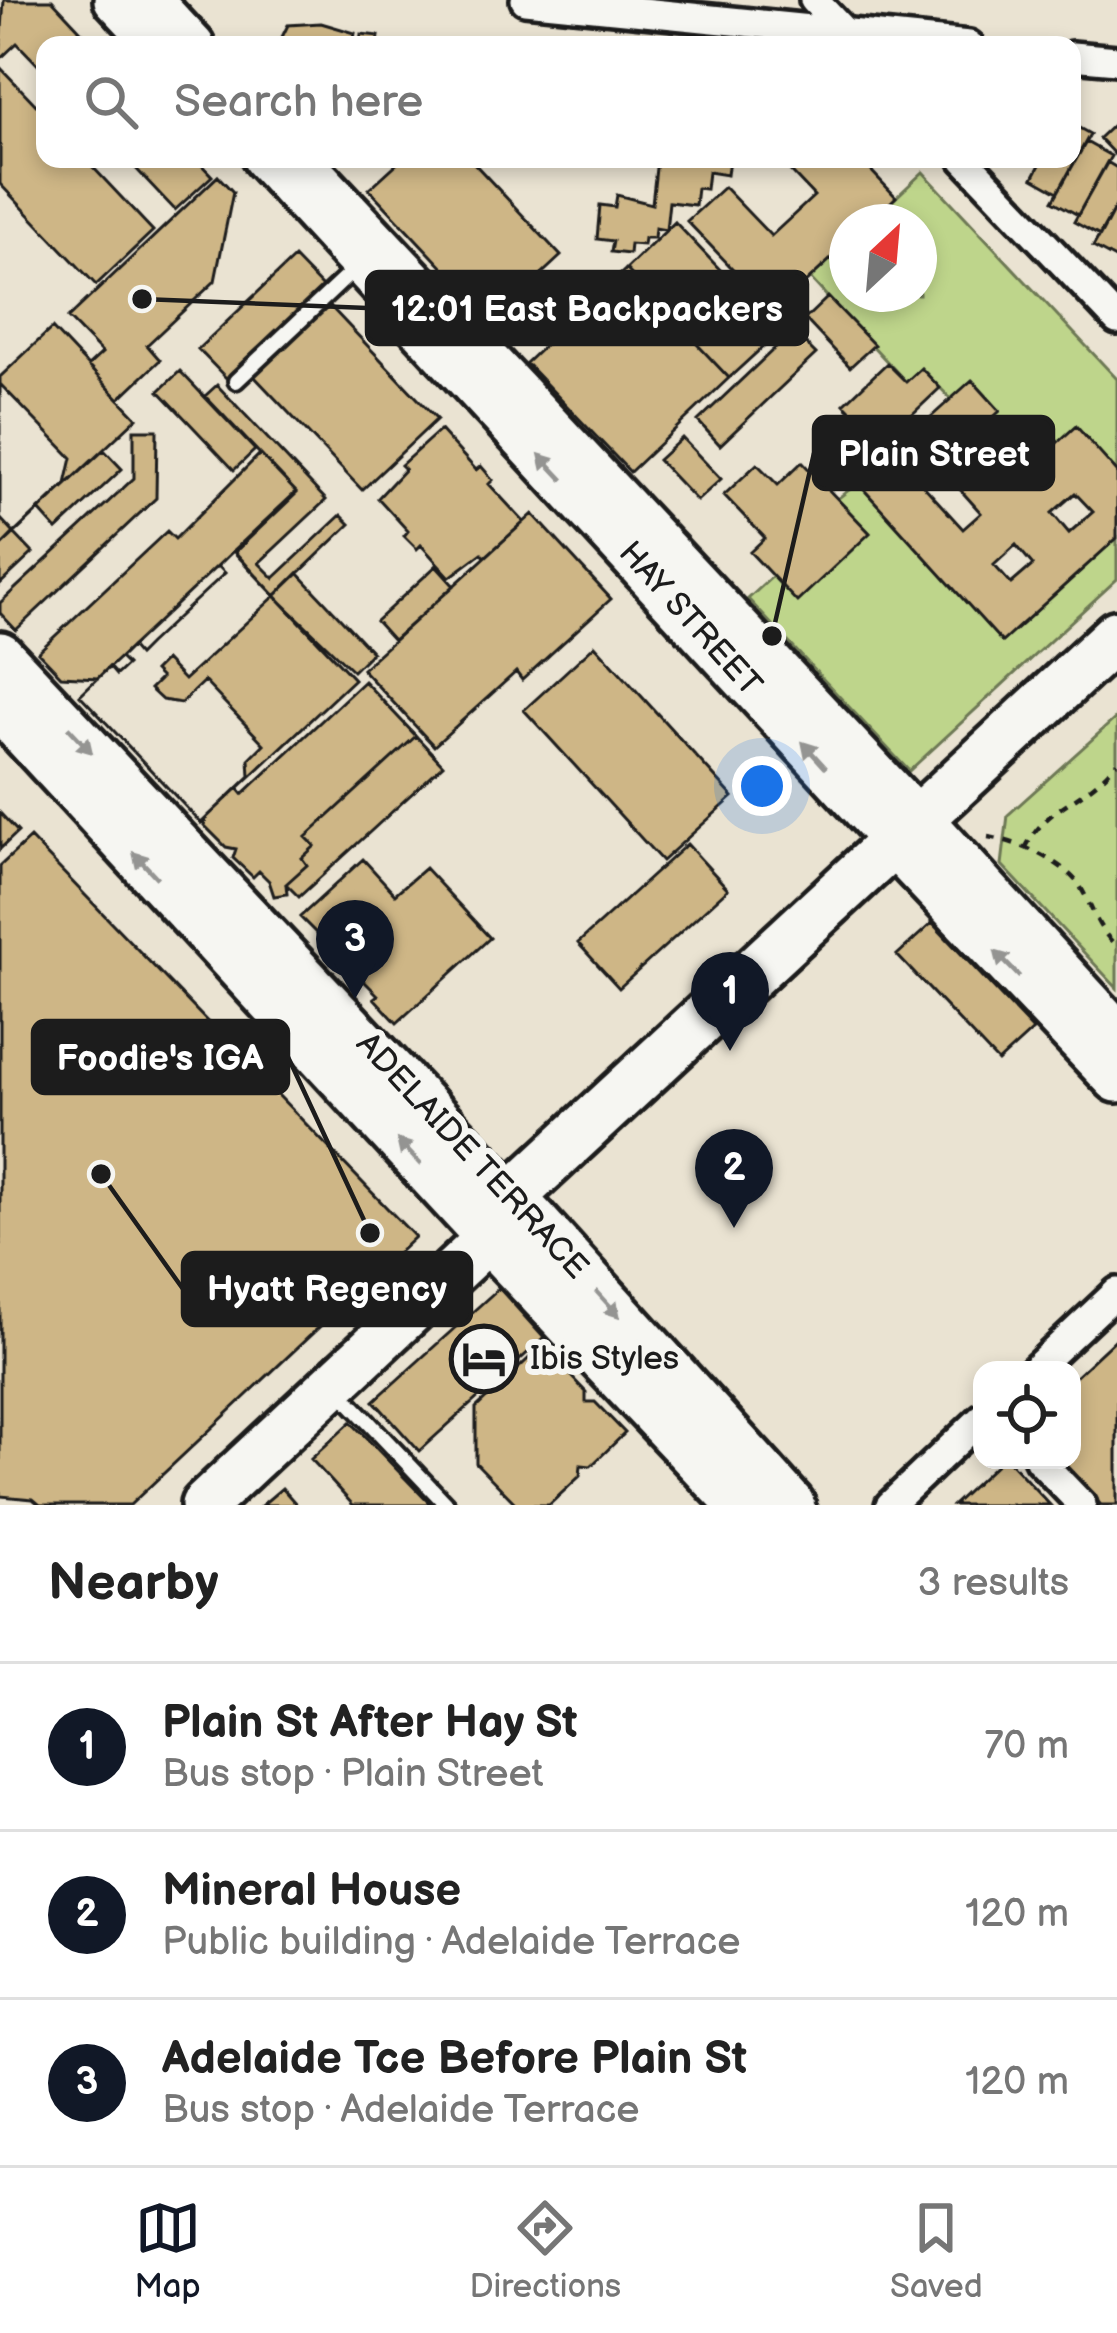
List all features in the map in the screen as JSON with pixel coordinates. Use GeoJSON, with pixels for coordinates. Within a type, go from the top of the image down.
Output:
{"type":"FeatureCollection","features":[{"type":"Feature","properties":{"kind":"highway"},"geometry":{"type":"LineString","coordinates":[[510,1218],[915,841],[1117,635]]}},
{"type":"Feature","properties":{"kind":"highway"},"geometry":{"type":"LineString","coordinates":[[915,841],[1117,673]]}},
{"type":"Feature","properties":{"kind":"highway","name":"ADELAIDE TERRACE"},"geometry":{"type":"LineString","coordinates":[[510,1218],[742,1505]]}},
{"type":"Feature","properties":{"kind":"highway","name":"ADELAIDE TERRACE"},"geometry":{"type":"LineString","coordinates":[[510,1218],[790,1505]]}},
{"type":"Feature","properties":{"kind":"main road"},"geometry":{"type":"LineString","coordinates":[[114,0],[148,36]]}},
{"type":"Feature","properties":{"kind":"main road"},"geometry":{"type":"LineString","coordinates":[[152,0],[186,36]]}},
{"type":"Feature","properties":{"kind":"main road","name":"HAY STREET"},"geometry":{"type":"LineString","coordinates":[[271,168],[915,841],[1117,1034]]}},
{"type":"Feature","properties":{"kind":"main road","name":"HAY STREET"},"geometry":{"type":"LineString","coordinates":[[310,168],[915,841],[1117,1079]]}},
{"type":"Feature","properties":{"kind":"main road","name":"ADELAIDE TERRACE"},"geometry":{"type":"LineString","coordinates":[[0,655],[510,1218]]}},
{"type":"Feature","properties":{"kind":"main road","name":"ADELAIDE TERRACE"},"geometry":{"type":"LineString","coordinates":[[0,708],[510,1218]]}},
{"type":"Feature","properties":{"kind":"main road"},"geometry":{"type":"LineString","coordinates":[[204,1505],[510,1218]]}},
{"type":"Feature","properties":{"kind":"street"},"geometry":{"type":"LineString","coordinates":[[525,0],[833,36]]}},
{"type":"Feature","properties":{"kind":"street"},"geometry":{"type":"LineString","coordinates":[[814,0],[848,36]]}},
{"type":"Feature","properties":{"kind":"street"},"geometry":{"type":"LineString","coordinates":[[1081,57],[1117,61]]}},
{"type":"Feature","properties":{"kind":"street"},"geometry":{"type":"LineString","coordinates":[[973,168],[1117,320]]}},
{"type":"Feature","properties":{"kind":"street"},"geometry":{"type":"LineString","coordinates":[[1044,1361],[1116,1295]]}},
{"type":"Feature","properties":{"kind":"street"},"geometry":{"type":"LineString","coordinates":[[890,1505],[973,1427]]}},
{"type":"Feature","properties":{"kind":"street"},"geometry":{"type":"LineString","coordinates":[[1048,1469],[1082,1505]]}},
{"type":"Feature","properties":{"kind":"lane"},"geometry":{"type":"LineString","coordinates":[[236,381],[361,263]]}},
{"type":"Feature","properties":{"kind":"lane"},"geometry":{"type":"LineString","coordinates":[[333,1385],[447,1505]]}},
{"type":"Feature","properties":{"kind":"path"},"geometry":{"type":"LineString","coordinates":[[1025,850],[1039,821],[1084,796],[1117,762]]}},
{"type":"Feature","properties":{"kind":"path"},"geometry":{"type":"LineString","coordinates":[[988,838],[1025,850],[1073,878],[1094,921],[1117,946]]}},
{"type":"Feature","properties":{"kind":"green space"},"geometry":{"type":"Polygon","coordinates":[[[923,172],[1117,379],[1117,472],[1075,427],[1016,480],[975,434],[1000,411],[973,381],[951,399],[921,368],[906,382],[841,312],[937,312],[937,204],[889,204],[923,172]]]}},
{"type":"Feature","properties":{"kind":"green space"},"geometry":{"type":"Polygon","coordinates":[[[829,261],[829,299],[810,278],[829,261]]]}},
{"type":"Feature","properties":{"kind":"green space"},"geometry":{"type":"Polygon","coordinates":[[[858,483],[1002,642],[1117,538],[1117,579],[909,771],[748,599],[773,576],[869,532],[837,499],[858,483]]]}},
{"type":"Feature","properties":{"kind":"green space"},"geometry":{"type":"Polygon","coordinates":[[[1117,717],[1117,988],[1002,865],[1008,815],[1117,717]]]}},
{"type":"Feature","properties":{"kind":"building"},"geometry":{"type":"Polygon","coordinates":[[[4,0],[52,0],[80,30],[74,36],[36,36],[36,63],[17,43],[0,59],[4,0]]]}},
{"type":"Feature","properties":{"kind":"building"},"geometry":{"type":"Polygon","coordinates":[[[321,23],[355,33],[282,36],[288,25],[321,23]]]}},
{"type":"Feature","properties":{"kind":"building"},"geometry":{"type":"Polygon","coordinates":[[[0,67],[36,105],[36,168],[94,168],[153,231],[96,285],[0,184],[0,67]]]}},
{"type":"Feature","properties":{"kind":"building"},"geometry":{"type":"Polygon","coordinates":[[[1117,121],[1117,157],[1099,138],[1117,121]]]}},
{"type":"Feature","properties":{"kind":"building"},"geometry":{"type":"Polygon","coordinates":[[[1081,129],[1090,134],[1081,150],[1081,129]]]}},
{"type":"Feature","properties":{"kind":"building"},"geometry":{"type":"Polygon","coordinates":[[[1086,142],[1111,156],[1078,215],[1053,201],[1071,168],[1081,168],[1086,142]]]}},
{"type":"Feature","properties":{"kind":"building"},"geometry":{"type":"Polygon","coordinates":[[[1107,162],[1117,168],[1117,204],[1100,236],[1074,222],[1107,162]]]}},
{"type":"Feature","properties":{"kind":"building"},"geometry":{"type":"Polygon","coordinates":[[[135,168],[204,168],[212,176],[175,210],[135,168]]]}},
{"type":"Feature","properties":{"kind":"building"},"geometry":{"type":"Polygon","coordinates":[[[392,168],[478,168],[561,256],[492,320],[369,189],[392,168]]]}},
{"type":"Feature","properties":{"kind":"building"},"geometry":{"type":"Polygon","coordinates":[[[656,168],[728,168],[727,175],[708,172],[706,189],[697,188],[695,205],[669,202],[666,230],[655,228],[654,238],[644,238],[643,245],[630,244],[629,254],[611,252],[613,241],[597,239],[600,205],[615,207],[617,195],[652,204],[656,168]]]}},
{"type":"Feature","properties":{"kind":"building"},"geometry":{"type":"Polygon","coordinates":[[[788,168],[869,168],[896,197],[889,204],[829,204],[829,261],[774,312],[687,221],[724,187],[771,236],[814,196],[788,168]]]}},
{"type":"Feature","properties":{"kind":"building"},"geometry":{"type":"Polygon","coordinates":[[[1038,168],[1071,168],[1058,192],[1033,178],[1038,168]]]}},
{"type":"Feature","properties":{"kind":"building"},"geometry":{"type":"Polygon","coordinates":[[[218,176],[233,192],[215,281],[147,345],[160,360],[119,399],[88,366],[102,353],[68,318],[218,176]]]}},
{"type":"Feature","properties":{"kind":"building"},"geometry":{"type":"Polygon","coordinates":[[[1117,204],[1117,260],[1093,247],[1117,204]]]}},
{"type":"Feature","properties":{"kind":"building"},"geometry":{"type":"Polygon","coordinates":[[[675,222],[779,332],[729,378],[626,269],[675,222]]]}},
{"type":"Feature","properties":{"kind":"building"},"geometry":{"type":"Polygon","coordinates":[[[294,258],[324,289],[228,380],[198,349],[294,258]]]}},
{"type":"Feature","properties":{"kind":"building"},"geometry":{"type":"Polygon","coordinates":[[[626,269],[729,378],[630,472],[526,363],[626,269]]]}},
{"type":"Feature","properties":{"kind":"building"},"geometry":{"type":"Polygon","coordinates":[[[828,297],[829,312],[842,312],[874,345],[850,367],[805,319],[828,297]]]}},
{"type":"Feature","properties":{"kind":"building"},"geometry":{"type":"Polygon","coordinates":[[[328,304],[437,419],[362,490],[253,375],[328,304]]]}},
{"type":"Feature","properties":{"kind":"building"},"geometry":{"type":"Polygon","coordinates":[[[52,328],[137,418],[0,547],[0,377],[52,328]]]}},
{"type":"Feature","properties":{"kind":"building"},"geometry":{"type":"Polygon","coordinates":[[[793,331],[816,354],[720,445],[698,421],[793,331]]]}},
{"type":"Feature","properties":{"kind":"building"},"geometry":{"type":"Polygon","coordinates":[[[887,363],[906,382],[921,368],[940,388],[882,443],[844,404],[887,363]]]}},
{"type":"Feature","properties":{"kind":"building"},"geometry":{"type":"Polygon","coordinates":[[[180,371],[255,450],[234,470],[159,391],[180,371]]]}},
{"type":"Feature","properties":{"kind":"building"},"geometry":{"type":"Polygon","coordinates":[[[972,380],[1000,411],[975,434],[1016,480],[1076,426],[1117,472],[1117,538],[1002,642],[858,483],[972,380]],[[940,467],[921,483],[963,529],[981,513],[940,467]],[[1075,493],[1052,513],[1069,533],[1093,512],[1075,493]],[[1016,545],[994,565],[1011,584],[1033,565],[1016,545]]]}},
{"type":"Feature","properties":{"kind":"building"},"geometry":{"type":"Polygon","coordinates":[[[0,384],[72,458],[66,484],[14,533],[0,518],[0,384]]]}},
{"type":"Feature","properties":{"kind":"building"},"geometry":{"type":"Polygon","coordinates":[[[217,385],[326,500],[259,563],[274,578],[341,515],[350,524],[275,596],[235,552],[297,493],[205,396],[217,385]]]}},
{"type":"Feature","properties":{"kind":"building"},"geometry":{"type":"Polygon","coordinates":[[[134,430],[157,430],[156,498],[16,630],[0,613],[0,603],[134,478],[134,430]]]}},
{"type":"Feature","properties":{"kind":"building"},"geometry":{"type":"Polygon","coordinates":[[[440,430],[476,470],[481,466],[493,480],[489,484],[524,522],[485,557],[482,553],[450,577],[421,545],[417,549],[404,536],[408,531],[378,498],[405,469],[401,465],[440,430]]]}},
{"type":"Feature","properties":{"kind":"building"},"geometry":{"type":"Polygon","coordinates":[[[682,438],[721,479],[697,501],[658,460],[682,438]]]}},
{"type":"Feature","properties":{"kind":"building"},"geometry":{"type":"Polygon","coordinates":[[[104,450],[122,469],[57,530],[39,510],[104,450]]]}},
{"type":"Feature","properties":{"kind":"building"},"geometry":{"type":"Polygon","coordinates":[[[260,454],[296,492],[98,678],[61,676],[38,652],[167,531],[175,539],[260,454]]]}},
{"type":"Feature","properties":{"kind":"building"},"geometry":{"type":"Polygon","coordinates":[[[802,462],[870,533],[797,602],[750,552],[765,538],[724,495],[757,464],[778,485],[802,462]]]}},
{"type":"Feature","properties":{"kind":"building"},"geometry":{"type":"Polygon","coordinates":[[[533,514],[611,599],[522,680],[516,672],[434,746],[362,669],[533,514]]]}},
{"type":"Feature","properties":{"kind":"building"},"geometry":{"type":"Polygon","coordinates":[[[14,533],[33,553],[0,584],[0,547],[14,533]]]}},
{"type":"Feature","properties":{"kind":"building"},"geometry":{"type":"Polygon","coordinates":[[[233,551],[354,679],[201,823],[80,695],[109,667],[116,675],[127,665],[120,658],[131,647],[138,655],[225,573],[218,566],[233,551]]]}},
{"type":"Feature","properties":{"kind":"building"},"geometry":{"type":"Polygon","coordinates":[[[233,551],[275,596],[184,680],[165,660],[154,671],[161,678],[150,689],[162,700],[181,703],[204,681],[264,744],[249,759],[250,776],[201,823],[80,695],[109,667],[116,675],[127,665],[120,658],[131,647],[138,655],[225,573],[218,566],[233,551]]]}},
{"type":"Feature","properties":{"kind":"building"},"geometry":{"type":"Polygon","coordinates":[[[436,566],[454,586],[393,640],[376,621],[436,566]]]}},
{"type":"Feature","properties":{"kind":"building"},"geometry":{"type":"Polygon","coordinates":[[[298,573],[372,652],[353,671],[275,596],[298,573]]]}},
{"type":"Feature","properties":{"kind":"building"},"geometry":{"type":"Polygon","coordinates":[[[595,645],[733,797],[662,861],[524,710],[595,645]]]}},
{"type":"Feature","properties":{"kind":"building"},"geometry":{"type":"Polygon","coordinates":[[[364,681],[416,736],[306,837],[315,846],[302,858],[307,865],[286,884],[287,894],[274,896],[269,881],[259,871],[253,877],[233,858],[236,849],[226,847],[204,825],[207,817],[238,788],[243,794],[364,681]]]}},
{"type":"Feature","properties":{"kind":"building"},"geometry":{"type":"Polygon","coordinates":[[[416,736],[443,765],[299,897],[286,884],[307,865],[302,858],[315,846],[306,837],[416,736]]]}},
{"type":"Feature","properties":{"kind":"building"},"geometry":{"type":"Polygon","coordinates":[[[0,813],[18,832],[0,849],[0,813]]]}},
{"type":"Feature","properties":{"kind":"building"},"geometry":{"type":"Polygon","coordinates":[[[30,838],[415,1237],[130,1505],[40,1505],[33,1499],[0,1496],[0,866],[30,838]]]}},
{"type":"Feature","properties":{"kind":"building"},"geometry":{"type":"Polygon","coordinates":[[[687,844],[728,889],[619,988],[578,943],[687,844]]]}},
{"type":"Feature","properties":{"kind":"building"},"geometry":{"type":"Polygon","coordinates":[[[363,859],[395,894],[425,868],[490,938],[397,1023],[374,998],[378,995],[300,917],[363,859]]]}},
{"type":"Feature","properties":{"kind":"building"},"geometry":{"type":"Polygon","coordinates":[[[932,923],[1033,1030],[998,1062],[897,955],[932,923]]]}},
{"type":"Feature","properties":{"kind":"building"},"geometry":{"type":"Polygon","coordinates":[[[499,1288],[544,1338],[419,1451],[374,1401],[499,1288]]]}},
{"type":"Feature","properties":{"kind":"building"},"geometry":{"type":"Polygon","coordinates":[[[1117,1338],[1117,1505],[1101,1505],[1067,1469],[1081,1469],[1081,1372],[1117,1338]]]}},
{"type":"Feature","properties":{"kind":"building"},"geometry":{"type":"Polygon","coordinates":[[[542,1346],[586,1392],[586,1402],[595,1402],[625,1433],[591,1466],[581,1465],[580,1476],[549,1505],[517,1505],[476,1463],[476,1408],[542,1346]]]}},
{"type":"Feature","properties":{"kind":"building"},"geometry":{"type":"Polygon","coordinates":[[[351,1422],[431,1505],[353,1505],[311,1459],[351,1422]]]}},
{"type":"Feature","properties":{"kind":"building"},"geometry":{"type":"Polygon","coordinates":[[[991,1469],[1016,1469],[1050,1505],[953,1505],[991,1469]]]}},
{"type":"Feature","properties":{"kind":"building"},"geometry":{"type":"Polygon","coordinates":[[[282,1488],[297,1505],[262,1505],[282,1488]]]}},
{"type":"Feature","properties":{"kind":"place","name":"12:01 East Backpackers"},"geometry":{"type":"Point","coordinates":[142,299]}},
{"type":"Feature","properties":{"kind":"place","name":"Plain Street"},"geometry":{"type":"Point","coordinates":[772,636]}},
{"type":"Feature","properties":{"kind":"place","name":"Adelaide Tce Before Plain St"},"geometry":{"type":"Point","coordinates":[355,999]}},
{"type":"Feature","properties":{"kind":"place","name":"Plain St After Hay St"},"geometry":{"type":"Point","coordinates":[730,1051]}},
{"type":"Feature","properties":{"kind":"place","name":"Hyatt Regency"},"geometry":{"type":"Point","coordinates":[101,1174]}},
{"type":"Feature","properties":{"kind":"place","name":"Mineral House"},"geometry":{"type":"Point","coordinates":[734,1228]}},
{"type":"Feature","properties":{"kind":"place","name":"Foodie's IGA"},"geometry":{"type":"Point","coordinates":[370,1233]}},
{"type":"Feature","properties":{"kind":"place","name":"Ibis Styles"},"geometry":{"type":"Point","coordinates":[484,1359]}}]}
